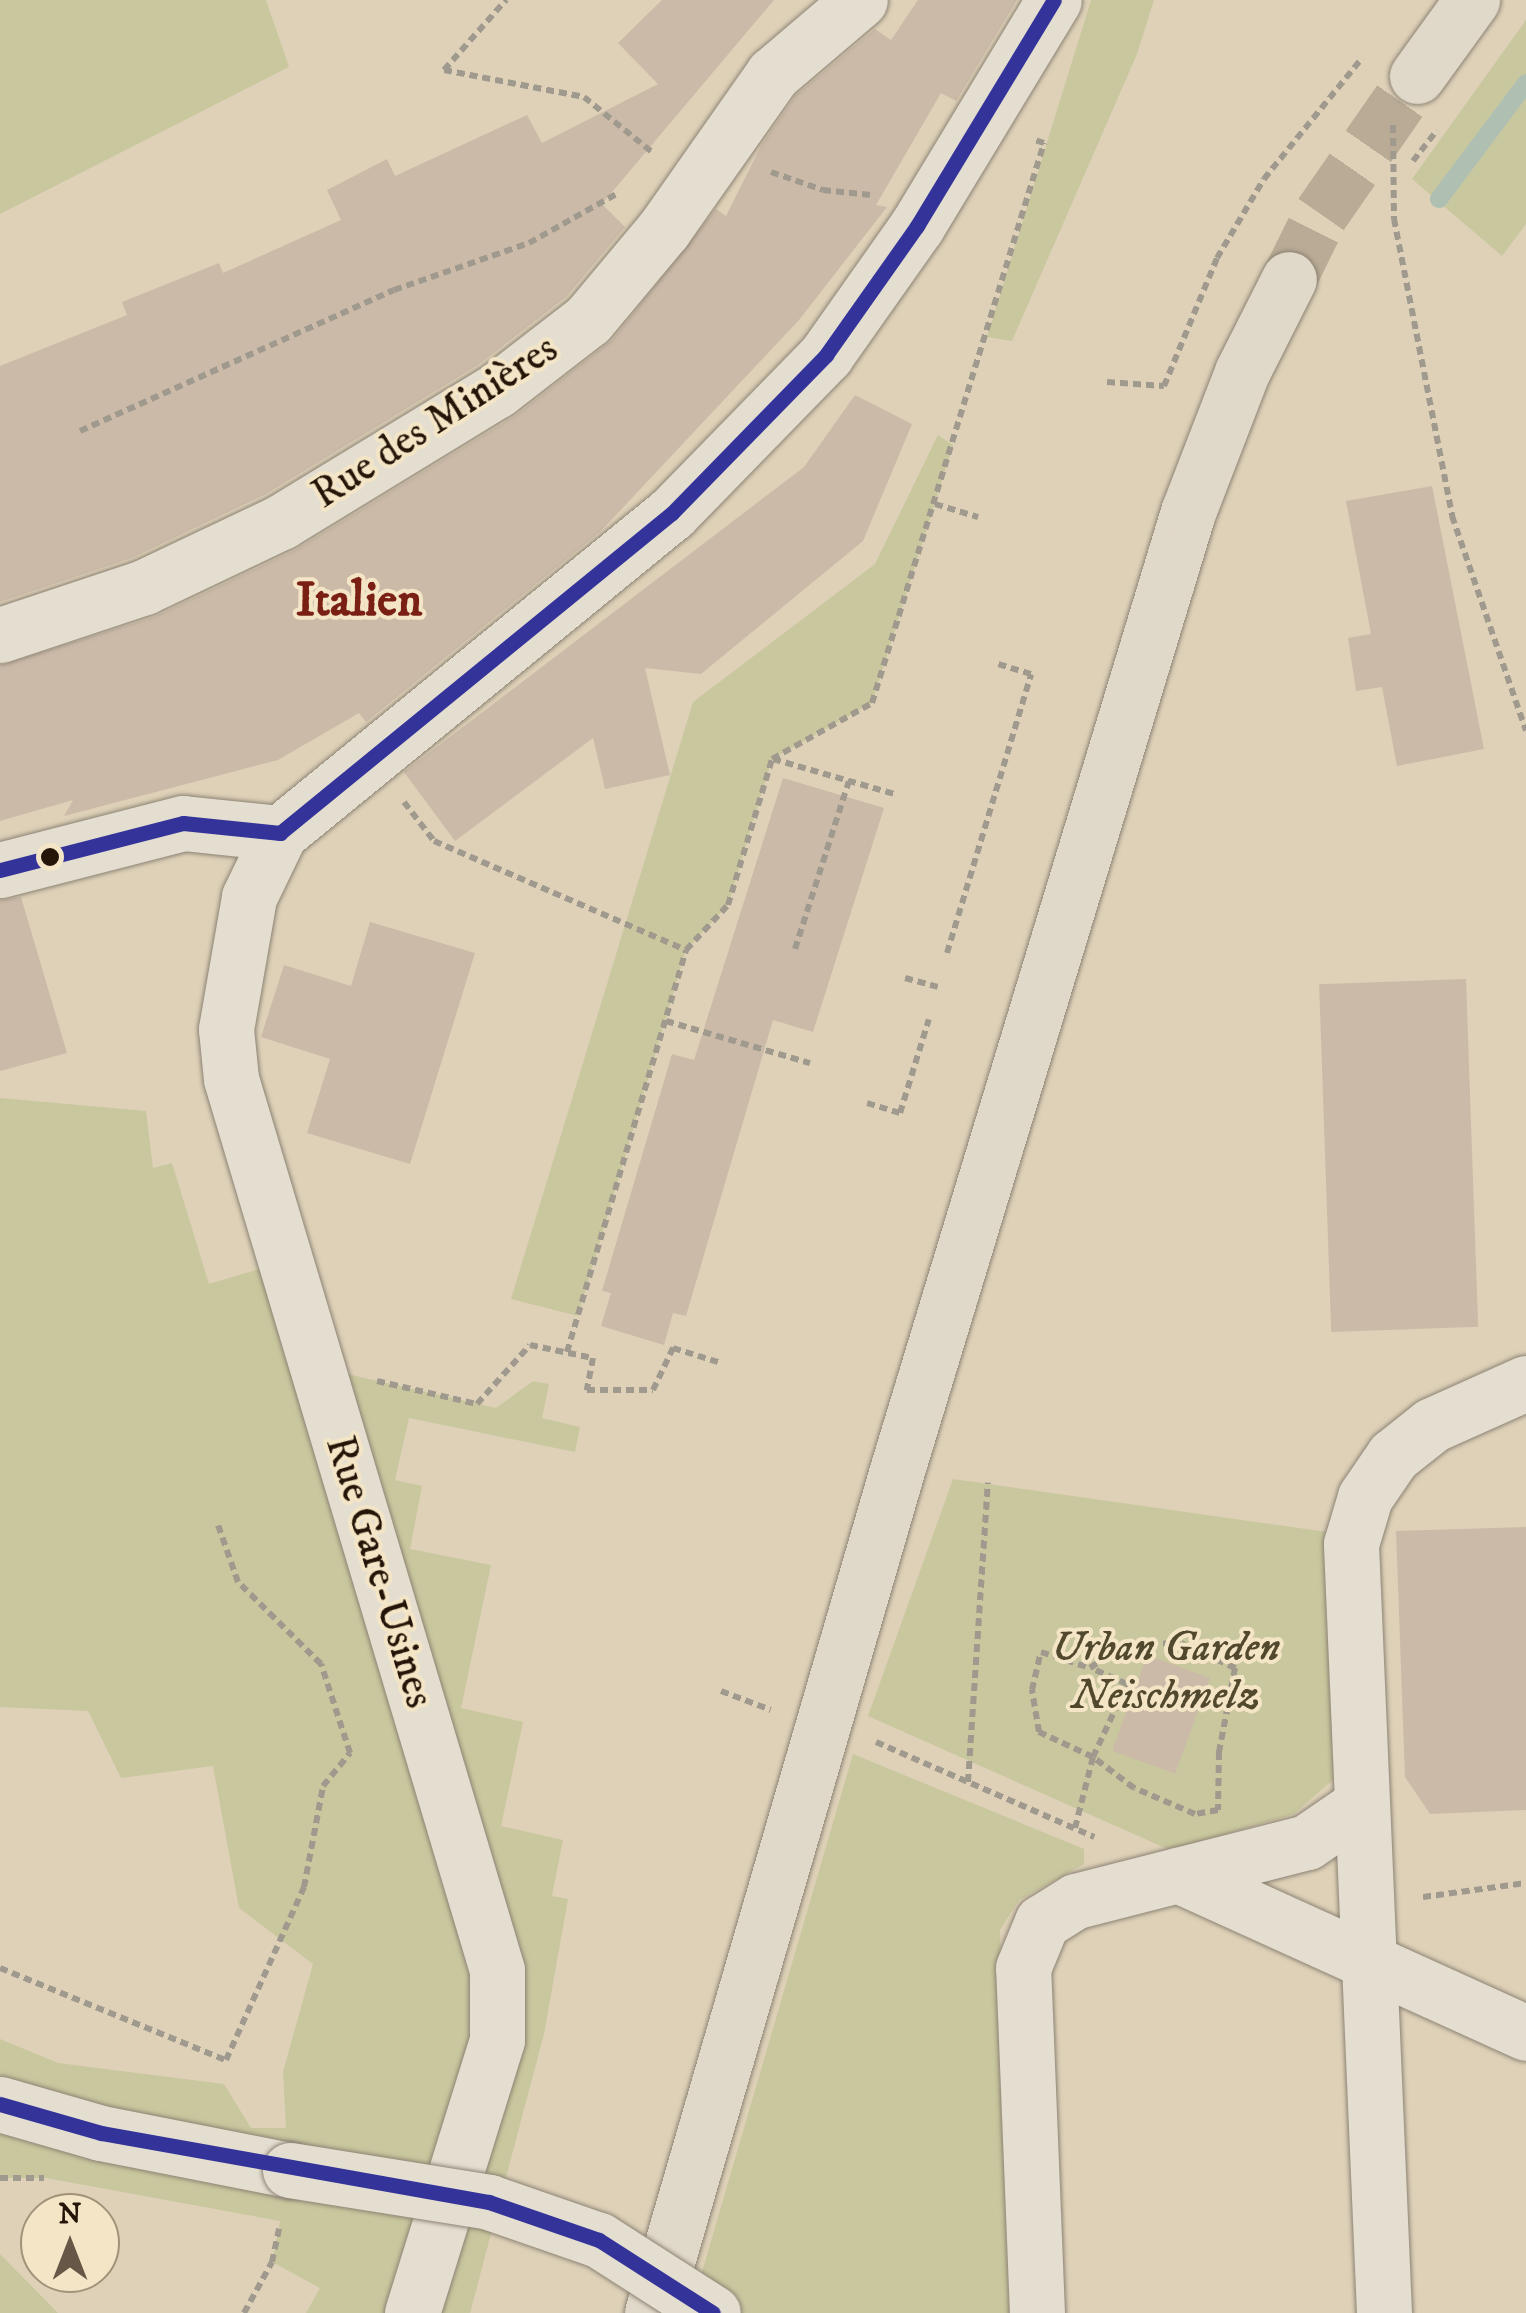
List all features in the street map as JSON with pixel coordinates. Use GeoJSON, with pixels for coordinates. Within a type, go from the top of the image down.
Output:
{"type":"FeatureCollection","features":[{"type":"Feature","properties":{"kind":"main road"},"geometry":{"type":"LineString","coordinates":[[1405,98],[1472,0]]}},
{"type":"Feature","properties":{"kind":"main road"},"geometry":{"type":"LineString","coordinates":[[652,2313],[898,1467],[1182,531],[1242,372],[1288,279]]}},
{"type":"Feature","properties":{"kind":"street","name":"Rue des Minières"},"geometry":{"type":"LineString","coordinates":[[0,635],[144,587],[281,522],[496,391],[588,320],[693,159],[773,74],[860,0]]}},
{"type":"Feature","properties":{"kind":"street","name":"Rue Gare-Usines"},"geometry":{"type":"LineString","coordinates":[[412,2313],[497,2040],[497,1970],[231,1079],[226,1029],[249,897],[280,832],[672,513],[826,354],[917,226],[1054,0]]}},
{"type":"Feature","properties":{"kind":"street"},"geometry":{"type":"LineString","coordinates":[[0,870],[182,823],[280,832]]}},
{"type":"Feature","properties":{"kind":"street"},"geometry":{"type":"LineString","coordinates":[[1384,2313],[1351,1544],[1366,1496],[1393,1456],[1432,1425],[1526,1383]]}},
{"type":"Feature","properties":{"kind":"street"},"geometry":{"type":"LineString","coordinates":[[1037,2313],[1023,1968],[1042,1922],[1076,1901],[1307,1842],[1361,1805]]}},
{"type":"Feature","properties":{"kind":"street"},"geometry":{"type":"LineString","coordinates":[[1178,1875],[1526,2033]]}},
{"type":"Feature","properties":{"kind":"street"},"geometry":{"type":"LineString","coordinates":[[0,2104],[101,2134],[489,2202],[599,2240],[713,2313]]}},
{"type":"Feature","properties":{"kind":"path"},"geometry":{"type":"LineString","coordinates":[[506,0],[444,70],[584,97],[693,159],[823,190],[880,196],[917,226]]}},
{"type":"Feature","properties":{"kind":"path"},"geometry":{"type":"LineString","coordinates":[[1107,382],[1164,386],[1217,258],[1264,179],[1374,42]]}},
{"type":"Feature","properties":{"kind":"path"},"geometry":{"type":"LineString","coordinates":[[1405,98],[1394,219],[1444,480],[1526,730]]}},
{"type":"Feature","properties":{"kind":"path"},"geometry":{"type":"LineString","coordinates":[[568,1352],[686,950],[728,905],[772,759],[872,703],[1044,144],[1030,138],[1022,154]]}},
{"type":"Feature","properties":{"kind":"path"},"geometry":{"type":"LineString","coordinates":[[80,431],[394,290],[528,243],[633,184]]}},
{"type":"Feature","properties":{"kind":"path"},"geometry":{"type":"LineString","coordinates":[[934,504],[978,517]]}},
{"type":"Feature","properties":{"kind":"path"},"geometry":{"type":"LineString","coordinates":[[947,954],[1031,674],[1000,664]]}},
{"type":"Feature","properties":{"kind":"path"},"geometry":{"type":"LineString","coordinates":[[369,758],[434,841],[686,950]]}},
{"type":"Feature","properties":{"kind":"path"},"geometry":{"type":"LineString","coordinates":[[772,759],[894,794]]}},
{"type":"Feature","properties":{"kind":"path"},"geometry":{"type":"LineString","coordinates":[[795,949],[848,782]]}},
{"type":"Feature","properties":{"kind":"path"},"geometry":{"type":"LineString","coordinates":[[905,978],[938,987]]}},
{"type":"Feature","properties":{"kind":"path"},"geometry":{"type":"LineString","coordinates":[[867,1103],[900,1114],[928,1020]]}},
{"type":"Feature","properties":{"kind":"path"},"geometry":{"type":"LineString","coordinates":[[666,1021],[810,1063]]}},
{"type":"Feature","properties":{"kind":"path"},"geometry":{"type":"LineString","coordinates":[[317,1367],[477,1404],[530,1345],[594,1358],[587,1390],[653,1390],[673,1348],[721,1362]]}},
{"type":"Feature","properties":{"kind":"path"},"geometry":{"type":"LineString","coordinates":[[968,1782],[988,1482]]}},
{"type":"Feature","properties":{"kind":"path"},"geometry":{"type":"LineString","coordinates":[[0,1968],[226,2060],[304,1887],[322,1786],[350,1753],[321,1664],[238,1582],[216,1522]]}},
{"type":"Feature","properties":{"kind":"path"},"geometry":{"type":"LineString","coordinates":[[1074,1828],[1094,1757],[1127,1684],[1041,1652],[1032,1690],[1039,1732],[1094,1757],[1164,1800],[1195,1814],[1218,1810],[1220,1752],[1234,1668],[1181,1644],[1124,1645],[1090,1668]]}},
{"type":"Feature","properties":{"kind":"path"},"geometry":{"type":"LineString","coordinates":[[859,1734],[1178,1875]]}},
{"type":"Feature","properties":{"kind":"path"},"geometry":{"type":"LineString","coordinates":[[1366,1905],[1526,1883]]}},
{"type":"Feature","properties":{"kind":"path"},"geometry":{"type":"LineString","coordinates":[[244,2313],[272,2262],[290,2170]]}},
{"type":"Feature","properties":{"kind":"path"},"geometry":{"type":"LineString","coordinates":[[0,2178],[46,2178]]}},
{"type":"Feature","properties":{"kind":"green space"},"geometry":{"type":"Polygon","coordinates":[[[0,0],[266,0],[289,67],[0,214],[0,0]]]}},
{"type":"Feature","properties":{"kind":"green space"},"geometry":{"type":"Polygon","coordinates":[[[1091,0],[1154,0],[1137,54],[1012,341],[987,337],[1091,0]]]}},
{"type":"Feature","properties":{"kind":"green space"},"geometry":{"type":"Polygon","coordinates":[[[1526,20],[1526,224],[1502,256],[1412,179],[1526,20]]]}},
{"type":"Feature","properties":{"kind":"green space"},"geometry":{"type":"Polygon","coordinates":[[[938,435],[953,445],[872,703],[772,759],[728,905],[686,950],[578,1316],[511,1299],[693,702],[875,564],[938,435]]]}},
{"type":"Feature","properties":{"kind":"green space"},"geometry":{"type":"Polygon","coordinates":[[[0,1098],[146,1111],[153,1168],[172,1163],[209,1284],[286,1261],[317,1367],[496,1408],[533,1381],[549,1384],[542,1418],[580,1427],[575,1452],[409,1418],[395,1480],[422,1486],[410,1549],[491,1565],[461,1708],[523,1722],[501,1826],[563,1840],[552,1896],[568,1899],[544,2034],[470,2313],[306,2313],[320,2288],[272,2262],[280,2221],[46,2178],[0,2178],[0,2039],[58,2063],[224,2084],[251,2128],[286,2128],[283,2072],[313,1964],[239,1908],[213,1766],[121,1778],[88,1711],[0,1707],[0,1098]]]}},
{"type":"Feature","properties":{"kind":"green space","name":"Urban Garden Neischmelz"},"geometry":{"type":"Polygon","coordinates":[[[953,1479],[1327,1532],[1336,1777],[1294,1814],[1170,1850],[868,1716],[953,1479]]]}},
{"type":"Feature","properties":{"kind":"green space"},"geometry":{"type":"Polygon","coordinates":[[[853,1754],[1084,1849],[1084,1864],[1019,1900],[1000,1930],[1009,2313],[690,2313],[853,1754]]]}},
{"type":"Feature","properties":{"kind":"green space"},"geometry":{"type":"Polygon","coordinates":[[[0,2254],[20,2274],[20,2293],[38,2293],[58,2313],[0,2313],[0,2254]]]}},
{"type":"Feature","properties":{"kind":"building"},"geometry":{"type":"Polygon","coordinates":[[[662,0],[774,0],[602,204],[625,227],[566,297],[478,365],[266,494],[132,558],[0,602],[0,366],[127,315],[122,302],[219,263],[223,273],[341,220],[327,190],[387,159],[395,176],[527,115],[542,143],[658,84],[618,43],[662,0]]]}},
{"type":"Feature","properties":{"kind":"building"},"geometry":{"type":"Polygon","coordinates":[[[918,0],[1017,0],[956,101],[941,93],[876,205],[887,207],[799,320],[600,532],[366,722],[359,713],[278,760],[64,816],[73,800],[0,821],[0,665],[154,617],[295,550],[515,416],[612,340],[716,209],[726,216],[762,144],[796,95],[875,29],[891,40],[918,0]]]}},
{"type":"Feature","properties":{"kind":"building"},"geometry":{"type":"Polygon","coordinates":[[[855,395],[912,424],[863,541],[701,674],[645,668],[670,775],[605,789],[593,738],[455,841],[404,772],[804,467],[855,395]]]}},
{"type":"Feature","properties":{"kind":"building"},"geometry":{"type":"Polygon","coordinates":[[[1432,486],[1484,749],[1397,766],[1382,687],[1356,691],[1348,638],[1371,634],[1346,501],[1432,486]]]}},
{"type":"Feature","properties":{"kind":"building"},"geometry":{"type":"Polygon","coordinates":[[[783,778],[884,808],[813,1032],[773,1020],[686,1316],[673,1313],[664,1345],[601,1326],[611,1293],[602,1291],[672,1054],[694,1060],[783,778]]]}},
{"type":"Feature","properties":{"kind":"building"},"geometry":{"type":"Polygon","coordinates":[[[21,897],[67,1053],[0,1071],[0,900],[21,897]]]}},
{"type":"Feature","properties":{"kind":"building"},"geometry":{"type":"Polygon","coordinates":[[[370,922],[475,953],[410,1164],[307,1133],[330,1059],[261,1037],[284,965],[351,986],[370,922]]]}},
{"type":"Feature","properties":{"kind":"building"},"geometry":{"type":"Polygon","coordinates":[[[1466,979],[1478,1327],[1331,1332],[1319,984],[1466,979]]]}},
{"type":"Feature","properties":{"kind":"building"},"geometry":{"type":"Polygon","coordinates":[[[1526,1527],[1526,1810],[1430,1814],[1405,1777],[1396,1531],[1526,1527]]]}},
{"type":"Feature","properties":{"kind":"building"},"geometry":{"type":"Polygon","coordinates":[[[1147,1655],[1210,1678],[1175,1774],[1112,1751],[1147,1655]]]}},
{"type":"Feature","properties":{"kind":"waterway"},"geometry":{"type":"LineString","coordinates":[[1439,199],[1526,83]]}},
{"type":"Feature","properties":{"kind":"tunnel"},"geometry":{"type":"LineString","coordinates":[[1289,279],[1321,214],[1417,76]]}},
{"type":"Feature","properties":{"kind":"transit line"},"geometry":{"type":"LineString","coordinates":[[280,833],[672,513],[826,355],[917,226],[1054,0]]}},
{"type":"Feature","properties":{"kind":"transit line"},"geometry":{"type":"LineString","coordinates":[[0,870],[183,823],[280,833]]}},
{"type":"Feature","properties":{"kind":"transit line"},"geometry":{"type":"LineString","coordinates":[[0,2104],[101,2133],[489,2202],[599,2240],[713,2313]]}},
{"type":"Feature","properties":{"kind":"district","name":"Italien"},"geometry":{"type":"Point","coordinates":[359,602]}}]}
